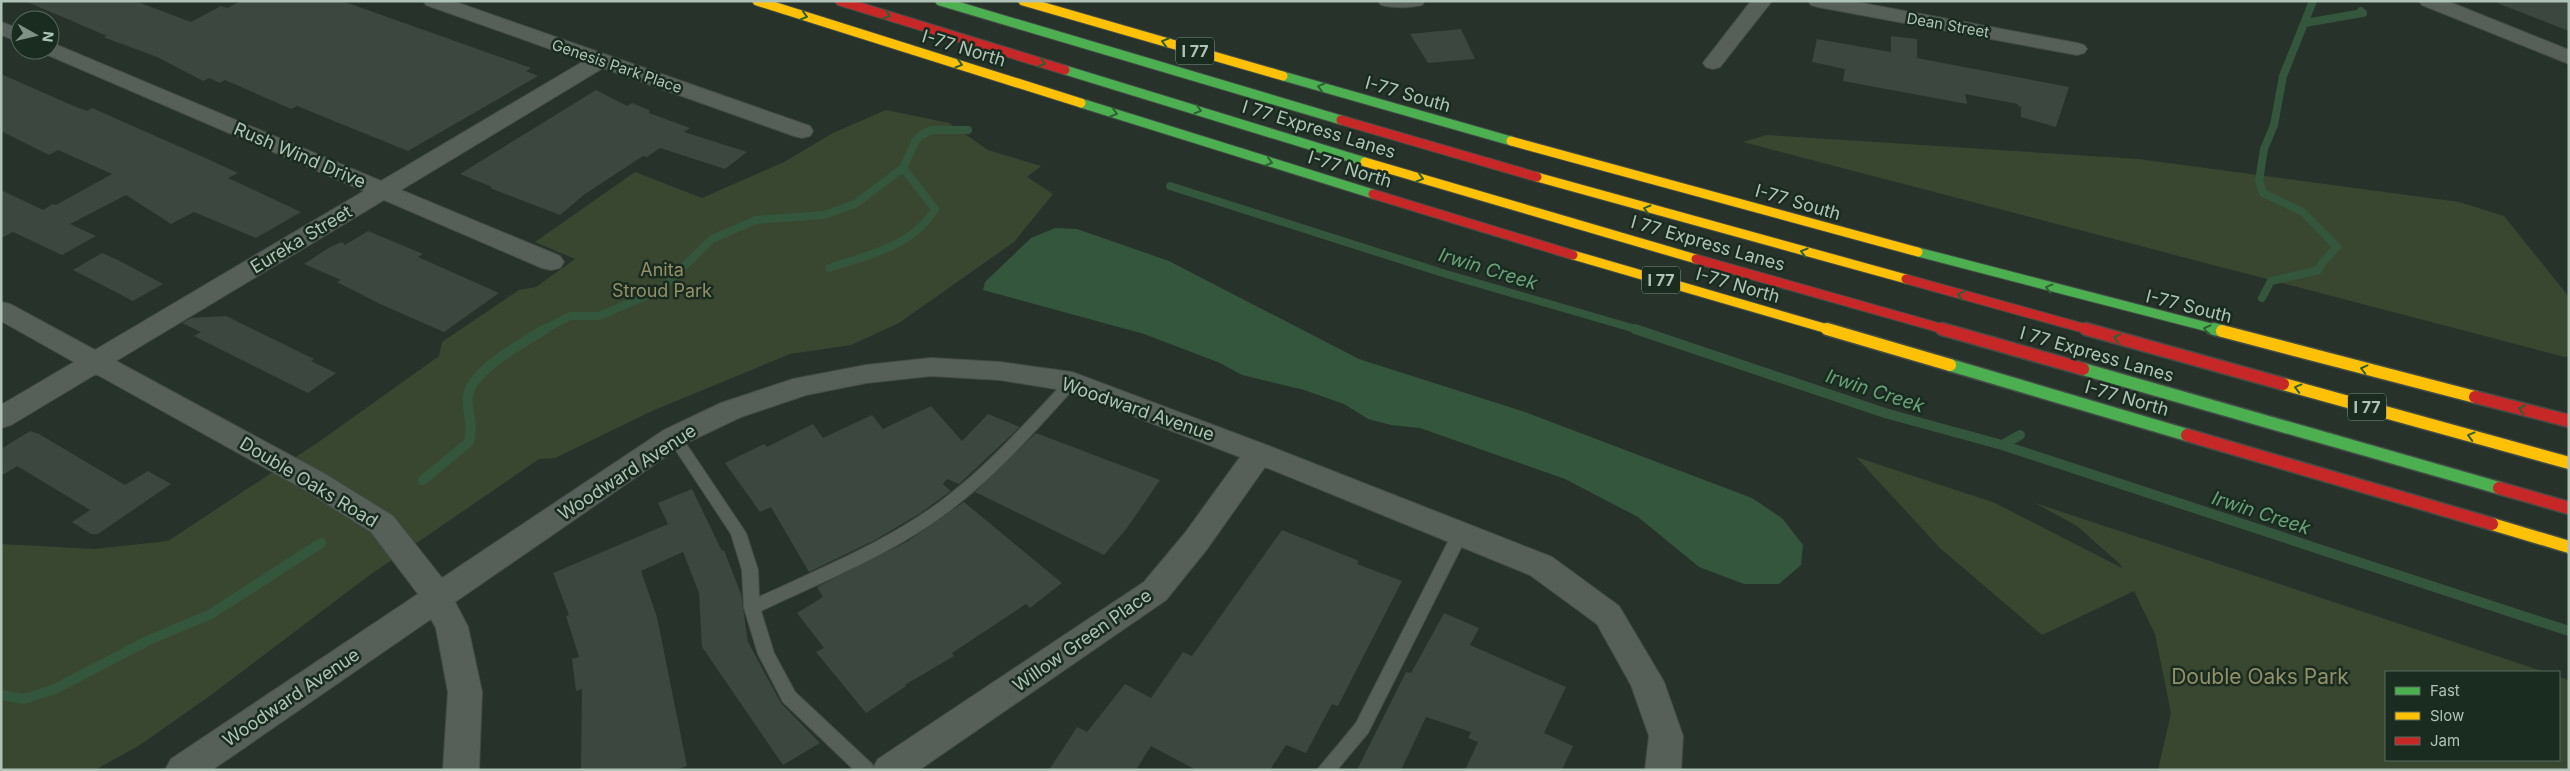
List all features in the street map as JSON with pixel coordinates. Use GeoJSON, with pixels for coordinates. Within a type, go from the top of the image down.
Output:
{"type":"FeatureCollection","features":[{"type":"Feature","properties":{"kind":"highway","name":"I-77 North"},"geometry":{"type":"LineString","coordinates":[[757,1],[1454,220],[2569,547]]}},
{"type":"Feature","properties":{"kind":"highway","name":"I 77 Express Lanes"},"geometry":{"type":"LineString","coordinates":[[840,1],[1463,192],[2569,508]]}},
{"type":"Feature","properties":{"kind":"highway","name":"I 77 Express Lanes"},"geometry":{"type":"LineString","coordinates":[[940,1],[1484,162],[2569,463]]}},
{"type":"Feature","properties":{"kind":"highway","name":"I-77 South"},"geometry":{"type":"LineString","coordinates":[[1023,1],[1368,101],[1861,238],[2569,422]]}},
{"type":"Feature","properties":{"kind":"street","name":"Genesis Park Place"},"geometry":{"type":"LineString","coordinates":[[433,1],[802,131]]}},
{"type":"Feature","properties":{"kind":"street"},"geometry":{"type":"LineString","coordinates":[[1388,1],[1415,1]]}},
{"type":"Feature","properties":{"kind":"street"},"geometry":{"type":"LineString","coordinates":[[1713,63],[1762,1]]}},
{"type":"Feature","properties":{"kind":"street","name":"Dean Street"},"geometry":{"type":"LineString","coordinates":[[1818,1],[2077,49]]}},
{"type":"Feature","properties":{"kind":"street"},"geometry":{"type":"LineString","coordinates":[[2429,1],[2569,58]]}},
{"type":"Feature","properties":{"kind":"street","name":"Rush Wind Drive"},"geometry":{"type":"LineString","coordinates":[[60,53],[551,262]]}},
{"type":"Feature","properties":{"kind":"street","name":"Eureka Street"},"geometry":{"type":"LineString","coordinates":[[1,418],[601,60]]}},
{"type":"Feature","properties":{"kind":"street","name":"Double Oaks Road"},"geometry":{"type":"LineString","coordinates":[[1,310],[315,482],[382,524],[438,597],[452,627],[465,692],[461,770]]}},
{"type":"Feature","properties":{"kind":"street","name":"Woodward Avenue"},"geometry":{"type":"LineString","coordinates":[[183,770],[674,437],[731,410],[803,386],[866,374],[931,367],[1000,371],[1072,382],[1259,453],[1541,566],[1608,615],[1647,682],[1666,736],[1663,770]]}},
{"type":"Feature","properties":{"kind":"street","name":"Willow Green Place"},"geometry":{"type":"LineString","coordinates":[[890,770],[1155,591],[1196,541],[1259,453]]}},
{"type":"Feature","properties":{"kind":"lane"},"geometry":{"type":"LineString","coordinates":[[752,608],[889,543],[947,505],[996,464],[1072,382]]}},
{"type":"Feature","properties":{"kind":"lane"},"geometry":{"type":"LineString","coordinates":[[674,437],[738,533],[750,570],[752,608],[766,654],[789,696],[866,770]]}},
{"type":"Feature","properties":{"kind":"lane"},"geometry":{"type":"LineString","coordinates":[[1326,770],[1362,728],[1460,534]]}},
{"type":"Feature","properties":{"kind":"green space","name":"Anita Stroud Park"},"geometry":{"type":"Polygon","coordinates":[[[886,110],[949,123],[988,150],[1041,166],[1027,177],[1053,194],[1014,242],[899,323],[851,345],[790,354],[652,411],[555,458],[539,459],[367,577],[211,695],[140,745],[95,770],[1,770],[1,544],[94,549],[168,541],[320,441],[439,356],[442,342],[519,290],[536,287],[575,259],[535,242],[635,172],[702,198],[784,162],[833,133],[886,110]]]}},
{"type":"Feature","properties":{"kind":"green space"},"geometry":{"type":"Polygon","coordinates":[[[1767,135],[2138,159],[2459,202],[2504,216],[2569,297],[2569,356],[2565,357],[1743,142],[1767,135]]]}},
{"type":"Feature","properties":{"kind":"green space","name":"Double Oaks Park"},"geometry":{"type":"Polygon","coordinates":[[[1856,457],[1995,503],[2122,568],[2120,564],[2077,526],[2035,503],[2542,671],[2385,671],[2385,761],[2560,761],[2560,677],[2569,680],[2569,770],[2158,770],[2171,713],[2155,634],[2134,591],[2042,635],[1940,548],[1856,457]]]}},
{"type":"Feature","properties":{"kind":"shaded area"},"geometry":{"type":"Polygon","coordinates":[[[1055,228],[1077,229],[1169,261],[1359,359],[1525,412],[1752,498],[1782,518],[1803,545],[1801,565],[1779,584],[1744,584],[1699,567],[1638,517],[1565,479],[1420,428],[1391,425],[1368,419],[1344,404],[1304,390],[1242,375],[1220,363],[1144,334],[983,290],[985,282],[1031,238],[1055,228]]]}},
{"type":"Feature","properties":{"kind":"building"},"geometry":{"type":"Polygon","coordinates":[[[25,1],[135,1],[191,22],[221,6],[227,8],[241,1],[342,1],[531,68],[526,71],[538,76],[408,151],[297,106],[291,109],[225,80],[220,83],[209,78],[203,81],[157,57],[103,37],[107,36],[60,16],[60,10],[46,10],[25,1]]]}},
{"type":"Feature","properties":{"kind":"building"},"geometry":{"type":"Polygon","coordinates":[[[2497,1],[2569,1],[2569,31],[2497,3],[2497,1]]]}},
{"type":"Feature","properties":{"kind":"building"},"geometry":{"type":"Polygon","coordinates":[[[1461,29],[1475,59],[1428,63],[1410,34],[1461,29]]]}},
{"type":"Feature","properties":{"kind":"building"},"geometry":{"type":"Polygon","coordinates":[[[1891,36],[1917,39],[1917,58],[2069,87],[2056,127],[2021,117],[2021,107],[2018,104],[1965,94],[1967,104],[1843,81],[1845,69],[1812,62],[1817,39],[1891,52],[1891,36]]]}},
{"type":"Feature","properties":{"kind":"building"},"geometry":{"type":"Polygon","coordinates":[[[1,74],[76,107],[87,111],[92,108],[212,161],[238,173],[228,178],[301,212],[256,238],[194,212],[171,224],[126,195],[70,224],[96,236],[62,255],[13,232],[1,238],[1,190],[43,210],[53,204],[56,205],[112,174],[58,150],[49,155],[1,131],[1,74]]]}},
{"type":"Feature","properties":{"kind":"building"},"geometry":{"type":"Polygon","coordinates":[[[596,90],[627,106],[632,103],[649,110],[649,113],[690,128],[684,132],[747,152],[725,169],[660,148],[647,157],[643,156],[585,194],[560,215],[490,188],[492,187],[460,174],[596,90]]]}},
{"type":"Feature","properties":{"kind":"building"},"geometry":{"type":"Polygon","coordinates":[[[368,231],[423,254],[418,257],[499,293],[444,332],[380,304],[337,282],[341,280],[304,264],[330,247],[342,242],[345,245],[368,231]]]}},
{"type":"Feature","properties":{"kind":"building"},"geometry":{"type":"Polygon","coordinates":[[[102,253],[163,284],[133,301],[73,270],[102,253]]]}},
{"type":"Feature","properties":{"kind":"building"},"geometry":{"type":"Polygon","coordinates":[[[226,316],[314,359],[311,361],[336,373],[308,393],[194,336],[201,332],[182,323],[191,318],[226,316]]]}},
{"type":"Feature","properties":{"kind":"building"},"geometry":{"type":"Polygon","coordinates":[[[931,406],[962,441],[988,414],[1020,427],[959,484],[947,479],[943,484],[951,491],[919,514],[875,540],[809,572],[771,507],[760,512],[725,463],[764,444],[767,447],[813,424],[823,438],[872,415],[883,429],[931,406]]]}},
{"type":"Feature","properties":{"kind":"building"},"geometry":{"type":"Polygon","coordinates":[[[30,431],[39,434],[125,485],[148,471],[171,484],[98,534],[91,534],[72,522],[90,510],[17,466],[1,476],[1,449],[30,431]]]}},
{"type":"Feature","properties":{"kind":"building"},"geometry":{"type":"Polygon","coordinates":[[[1036,433],[1160,480],[1127,528],[1104,555],[975,492],[1036,433]]]}},
{"type":"Feature","properties":{"kind":"building"},"geometry":{"type":"Polygon","coordinates":[[[692,489],[722,551],[724,550],[741,594],[748,642],[781,703],[820,743],[783,765],[702,647],[699,593],[683,552],[641,571],[657,617],[687,766],[675,770],[581,770],[582,689],[576,691],[572,659],[579,657],[566,616],[569,615],[553,573],[668,524],[658,503],[692,489]]]}},
{"type":"Feature","properties":{"kind":"building"},"geometry":{"type":"Polygon","coordinates":[[[964,502],[1062,583],[1030,608],[1026,604],[952,653],[954,656],[905,685],[866,713],[816,652],[824,648],[797,613],[823,597],[817,587],[908,541],[964,502]]]}},
{"type":"Feature","properties":{"kind":"building"},"geometry":{"type":"Polygon","coordinates":[[[1282,530],[1359,561],[1357,564],[1402,581],[1338,706],[1332,704],[1306,753],[1286,745],[1270,770],[1196,770],[1151,746],[1136,770],[1049,770],[1077,727],[1087,732],[1125,684],[1151,698],[1183,652],[1192,656],[1282,530]]]}},
{"type":"Feature","properties":{"kind":"building"},"geometry":{"type":"Polygon","coordinates":[[[1444,613],[1479,628],[1470,645],[1566,687],[1544,733],[1573,746],[1562,770],[1465,770],[1478,742],[1468,738],[1471,732],[1426,717],[1401,770],[1357,770],[1406,672],[1411,673],[1444,613]]]}},
{"type":"Feature","properties":{"kind":"waterway"},"geometry":{"type":"LineString","coordinates":[[2262,298],[2271,281],[2319,270],[2322,263],[2337,247],[2303,212],[2263,193],[2259,181],[2264,149],[2274,125],[2283,76],[2313,1]]}},
{"type":"Feature","properties":{"kind":"waterway"},"geometry":{"type":"LineString","coordinates":[[2305,23],[2363,13],[2361,11]]}},
{"type":"Feature","properties":{"kind":"waterway"},"geometry":{"type":"LineString","coordinates":[[903,168],[916,140],[921,135],[932,130],[968,130]]}},
{"type":"Feature","properties":{"kind":"waterway"},"geometry":{"type":"LineString","coordinates":[[543,330],[570,316],[599,316],[660,290],[712,239],[756,220],[824,215],[855,204],[903,168]]}},
{"type":"Feature","properties":{"kind":"waterway"},"geometry":{"type":"LineString","coordinates":[[829,268],[874,254],[902,241],[925,222],[935,209],[903,168]]}},
{"type":"Feature","properties":{"kind":"waterway","name":"Irwin Creek"},"geometry":{"type":"LineString","coordinates":[[1170,186],[1446,274],[1639,330]]}},
{"type":"Feature","properties":{"kind":"waterway"},"geometry":{"type":"LineString","coordinates":[[423,480],[469,442],[471,430],[468,396],[471,386],[478,377],[512,349],[545,329]]}},
{"type":"Feature","properties":{"kind":"waterway","name":"Irwin Creek"},"geometry":{"type":"LineString","coordinates":[[1635,329],[1885,413],[2002,445]]}},
{"type":"Feature","properties":{"kind":"waterway"},"geometry":{"type":"LineString","coordinates":[[2002,445],[2020,435]]}},
{"type":"Feature","properties":{"kind":"waterway","name":"Irwin Creek"},"geometry":{"type":"LineString","coordinates":[[2002,445],[2569,631]]}},
{"type":"Feature","properties":{"kind":"waterway"},"geometry":{"type":"LineString","coordinates":[[1,695],[24,699],[55,689],[147,641],[211,614],[321,543]]}},
{"type":"Feature","properties":{"kind":"traffic: fast"},"geometry":{"type":"LineString","coordinates":[[940,1],[1341,120]]}},
{"type":"Feature","properties":{"kind":"traffic: fast"},"geometry":{"type":"LineString","coordinates":[[1065,70],[1365,162]]}},
{"type":"Feature","properties":{"kind":"traffic: fast"},"geometry":{"type":"LineString","coordinates":[[1283,76],[1511,141]]}},
{"type":"Feature","properties":{"kind":"traffic: fast"},"geometry":{"type":"LineString","coordinates":[[1081,103],[1373,194]]}},
{"type":"Feature","properties":{"kind":"traffic: fast"},"geometry":{"type":"LineString","coordinates":[[1918,252],[2222,331]]}},
{"type":"Feature","properties":{"kind":"traffic: fast"},"geometry":{"type":"LineString","coordinates":[[1950,365],[2187,435]]}},
{"type":"Feature","properties":{"kind":"traffic: fast"},"geometry":{"type":"LineString","coordinates":[[2083,369],[2499,488]]}},
{"type":"Feature","properties":{"kind":"traffic: slow"},"geometry":{"type":"LineString","coordinates":[[757,1],[1081,103]]}},
{"type":"Feature","properties":{"kind":"traffic: slow"},"geometry":{"type":"LineString","coordinates":[[1023,1],[1283,76]]}},
{"type":"Feature","properties":{"kind":"traffic: slow"},"geometry":{"type":"LineString","coordinates":[[1511,141],[1918,252]]}},
{"type":"Feature","properties":{"kind":"traffic: slow"},"geometry":{"type":"LineString","coordinates":[[1365,162],[1696,259]]}},
{"type":"Feature","properties":{"kind":"traffic: slow"},"geometry":{"type":"LineString","coordinates":[[1537,177],[1906,279]]}},
{"type":"Feature","properties":{"kind":"traffic: slow"},"geometry":{"type":"LineString","coordinates":[[1573,255],[1950,365]]}},
{"type":"Feature","properties":{"kind":"traffic: slow"},"geometry":{"type":"LineString","coordinates":[[2222,331],[2475,397]]}},
{"type":"Feature","properties":{"kind":"traffic: slow"},"geometry":{"type":"LineString","coordinates":[[2283,384],[2569,463]]}},
{"type":"Feature","properties":{"kind":"traffic: slow"},"geometry":{"type":"LineString","coordinates":[[2492,524],[2569,547]]}},
{"type":"Feature","properties":{"kind":"traffic: jam"},"geometry":{"type":"LineString","coordinates":[[840,1],[1065,70]]}},
{"type":"Feature","properties":{"kind":"traffic: jam"},"geometry":{"type":"LineString","coordinates":[[1341,120],[1537,177]]}},
{"type":"Feature","properties":{"kind":"traffic: jam"},"geometry":{"type":"LineString","coordinates":[[1373,194],[1573,255]]}},
{"type":"Feature","properties":{"kind":"traffic: jam"},"geometry":{"type":"LineString","coordinates":[[1696,259],[2083,369]]}},
{"type":"Feature","properties":{"kind":"traffic: jam"},"geometry":{"type":"LineString","coordinates":[[1906,279],[2283,384]]}},
{"type":"Feature","properties":{"kind":"traffic: jam"},"geometry":{"type":"LineString","coordinates":[[2475,397],[2569,421]]}},
{"type":"Feature","properties":{"kind":"traffic: jam"},"geometry":{"type":"LineString","coordinates":[[2187,435],[2492,524]]}},
{"type":"Feature","properties":{"kind":"traffic: jam"},"geometry":{"type":"LineString","coordinates":[[2499,488],[2569,508]]}}]}
